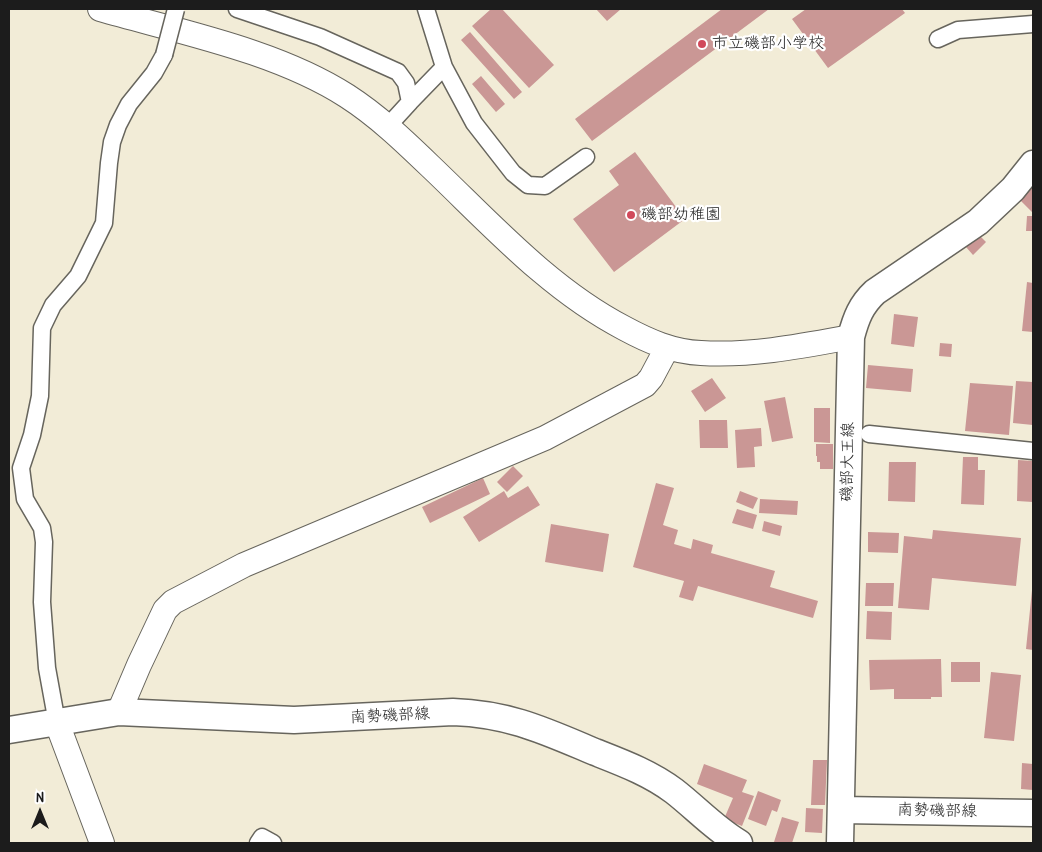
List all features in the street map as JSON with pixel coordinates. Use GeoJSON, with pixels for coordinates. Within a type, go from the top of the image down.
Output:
{"type":"FeatureCollection","features":[{"type":"Feature","properties":{"kind":"main road","name":"磯部大王線"},"geometry":{"type":"LineString","coordinates":[[840,843],[851,337],[858,313],[868,298],[978,222],[1013,189],[1033,164]]}},
{"type":"Feature","properties":{"kind":"main road","name":"南勢磯部線"},"geometry":{"type":"LineString","coordinates":[[9,730],[119,712],[294,720],[453,712],[479,713],[498,716],[536,727],[647,774],[674,791],[727,836],[739,843]]}},
{"type":"Feature","properties":{"kind":"main road","name":"南勢磯部線"},"geometry":{"type":"LineString","coordinates":[[841,810],[1033,813]]}},
{"type":"Feature","properties":{"kind":"street"},"geometry":{"type":"LineString","coordinates":[[100,9],[245,50],[300,71],[347,96],[388,126],[542,272],[600,316],[641,337],[667,348],[700,353],[735,353],[786,349],[851,337]]}},
{"type":"Feature","properties":{"kind":"street"},"geometry":{"type":"LineString","coordinates":[[102,843],[57,723],[46,658],[42,602],[44,542],[42,528],[25,499],[21,468],[32,435],[40,396],[42,328],[53,306],[78,276],[104,223],[109,163],[112,142],[118,124],[129,104],[154,73],[164,55],[176,9]]}},
{"type":"Feature","properties":{"kind":"street"},"geometry":{"type":"LineString","coordinates":[[237,9],[320,37],[398,72],[406,82],[410,102]]}},
{"type":"Feature","properties":{"kind":"street"},"geometry":{"type":"LineString","coordinates":[[426,9],[444,67],[474,123],[513,173],[528,185],[546,186],[586,157]]}},
{"type":"Feature","properties":{"kind":"street"},"geometry":{"type":"LineString","coordinates":[[938,39],[958,30],[1033,24]]}},
{"type":"Feature","properties":{"kind":"street"},"geometry":{"type":"LineString","coordinates":[[388,126],[444,67]]}},
{"type":"Feature","properties":{"kind":"street"},"geometry":{"type":"LineString","coordinates":[[119,712],[139,665],[166,610],[173,602],[253,561],[545,438],[645,385],[651,378],[667,348]]}},
{"type":"Feature","properties":{"kind":"street"},"geometry":{"type":"LineString","coordinates":[[869,434],[1033,451]]}},
{"type":"Feature","properties":{"kind":"street"},"geometry":{"type":"LineString","coordinates":[[258,843],[262,837],[273,843]]}},
{"type":"Feature","properties":{"kind":"building"},"geometry":{"type":"Polygon","coordinates":[[[491,9],[502,9],[554,65],[529,88],[472,26],[491,9]]]}},
{"type":"Feature","properties":{"kind":"building"},"geometry":{"type":"Polygon","coordinates":[[[596,9],[621,9],[607,21],[596,9]]]}},
{"type":"Feature","properties":{"kind":"building"},"geometry":{"type":"Polygon","coordinates":[[[722,9],[769,9],[592,141],[575,119],[722,9]]]}},
{"type":"Feature","properties":{"kind":"building"},"geometry":{"type":"Polygon","coordinates":[[[806,9],[902,9],[905,13],[828,68],[792,19],[806,9]]]}},
{"type":"Feature","properties":{"kind":"building"},"geometry":{"type":"Polygon","coordinates":[[[470,32],[522,92],[514,99],[461,40],[470,32]]]}},
{"type":"Feature","properties":{"kind":"building"},"geometry":{"type":"Polygon","coordinates":[[[481,76],[505,104],[496,112],[472,84],[481,76]]]}},
{"type":"Feature","properties":{"kind":"building"},"geometry":{"type":"Polygon","coordinates":[[[635,152],[685,219],[614,272],[573,219],[619,185],[609,171],[635,152]]]}},
{"type":"Feature","properties":{"kind":"building"},"geometry":{"type":"Polygon","coordinates":[[[1033,186],[1033,211],[1032,212],[1019,199],[1033,186]]]}},
{"type":"Feature","properties":{"kind":"building"},"geometry":{"type":"Polygon","coordinates":[[[1027,216],[1033,216],[1033,231],[1026,231],[1027,216]]]}},
{"type":"Feature","properties":{"kind":"building"},"geometry":{"type":"Polygon","coordinates":[[[978,234],[986,242],[973,255],[966,247],[978,234]]]}},
{"type":"Feature","properties":{"kind":"building"},"geometry":{"type":"Polygon","coordinates":[[[1027,282],[1033,283],[1033,332],[1022,331],[1027,282]]]}},
{"type":"Feature","properties":{"kind":"building"},"geometry":{"type":"Polygon","coordinates":[[[894,314],[918,317],[914,347],[891,344],[894,314]]]}},
{"type":"Feature","properties":{"kind":"building"},"geometry":{"type":"Polygon","coordinates":[[[940,343],[952,344],[951,357],[939,356],[940,343]]]}},
{"type":"Feature","properties":{"kind":"building"},"geometry":{"type":"Polygon","coordinates":[[[868,365],[913,369],[911,392],[866,388],[868,365]]]}},
{"type":"Feature","properties":{"kind":"building"},"geometry":{"type":"Polygon","coordinates":[[[712,378],[726,398],[705,412],[691,391],[712,378]]]}},
{"type":"Feature","properties":{"kind":"building"},"geometry":{"type":"Polygon","coordinates":[[[1016,381],[1033,382],[1033,425],[1013,423],[1016,381]]]}},
{"type":"Feature","properties":{"kind":"building"},"geometry":{"type":"Polygon","coordinates":[[[970,383],[1013,386],[1009,435],[965,431],[970,383]]]}},
{"type":"Feature","properties":{"kind":"building"},"geometry":{"type":"Polygon","coordinates":[[[785,397],[793,438],[772,442],[764,401],[785,397]]]}},
{"type":"Feature","properties":{"kind":"building"},"geometry":{"type":"Polygon","coordinates":[[[814,408],[830,408],[830,443],[814,442],[814,408]]]}},
{"type":"Feature","properties":{"kind":"building"},"geometry":{"type":"Polygon","coordinates":[[[699,420],[727,420],[728,448],[700,448],[699,420]]]}},
{"type":"Feature","properties":{"kind":"building"},"geometry":{"type":"Polygon","coordinates":[[[761,428],[762,446],[754,447],[755,467],[737,468],[735,430],[761,428]]]}},
{"type":"Feature","properties":{"kind":"building"},"geometry":{"type":"Polygon","coordinates":[[[816,444],[833,444],[833,469],[820,469],[820,462],[817,462],[816,456],[816,444]]]}},
{"type":"Feature","properties":{"kind":"building"},"geometry":{"type":"Polygon","coordinates":[[[963,457],[978,457],[978,470],[985,470],[984,505],[961,504],[963,457]]]}},
{"type":"Feature","properties":{"kind":"building"},"geometry":{"type":"Polygon","coordinates":[[[1018,460],[1033,461],[1033,502],[1017,501],[1018,460]]]}},
{"type":"Feature","properties":{"kind":"building"},"geometry":{"type":"Polygon","coordinates":[[[889,462],[916,462],[915,502],[888,501],[889,462]]]}},
{"type":"Feature","properties":{"kind":"building"},"geometry":{"type":"Polygon","coordinates":[[[513,466],[523,476],[507,492],[497,482],[513,466]]]}},
{"type":"Feature","properties":{"kind":"building"},"geometry":{"type":"Polygon","coordinates":[[[483,478],[490,494],[430,523],[422,507],[483,478]]]}},
{"type":"Feature","properties":{"kind":"building"},"geometry":{"type":"Polygon","coordinates":[[[656,483],[674,488],[663,525],[678,530],[674,544],[691,549],[693,539],[713,545],[711,553],[775,571],[770,587],[818,601],[813,618],[698,586],[693,601],[679,597],[684,581],[633,567],[656,483]]]}},
{"type":"Feature","properties":{"kind":"building"},"geometry":{"type":"Polygon","coordinates":[[[528,486],[540,505],[479,542],[463,517],[504,491],[508,498],[528,486]]]}},
{"type":"Feature","properties":{"kind":"building"},"geometry":{"type":"Polygon","coordinates":[[[740,491],[758,498],[753,509],[736,502],[740,491]]]}},
{"type":"Feature","properties":{"kind":"building"},"geometry":{"type":"Polygon","coordinates":[[[760,499],[798,501],[797,515],[759,513],[760,499]]]}},
{"type":"Feature","properties":{"kind":"building"},"geometry":{"type":"Polygon","coordinates":[[[737,509],[757,515],[753,529],[732,523],[737,509]]]}},
{"type":"Feature","properties":{"kind":"building"},"geometry":{"type":"Polygon","coordinates":[[[764,521],[782,526],[780,536],[762,531],[764,521]]]}},
{"type":"Feature","properties":{"kind":"building"},"geometry":{"type":"Polygon","coordinates":[[[551,524],[609,534],[603,572],[545,562],[551,524]]]}},
{"type":"Feature","properties":{"kind":"building"},"geometry":{"type":"Polygon","coordinates":[[[933,530],[1021,538],[1016,586],[932,578],[929,610],[898,608],[904,536],[932,539],[933,530]]]}},
{"type":"Feature","properties":{"kind":"building"},"geometry":{"type":"Polygon","coordinates":[[[868,532],[899,533],[898,553],[868,552],[868,532]]]}},
{"type":"Feature","properties":{"kind":"building"},"geometry":{"type":"Polygon","coordinates":[[[866,583],[894,583],[893,606],[865,606],[866,583]]]}},
{"type":"Feature","properties":{"kind":"building"},"geometry":{"type":"Polygon","coordinates":[[[1033,591],[1033,650],[1026,649],[1033,591]]]}},
{"type":"Feature","properties":{"kind":"building"},"geometry":{"type":"Polygon","coordinates":[[[867,611],[892,612],[891,640],[866,639],[867,611]]]}},
{"type":"Feature","properties":{"kind":"building"},"geometry":{"type":"Polygon","coordinates":[[[941,659],[942,697],[931,697],[931,699],[894,699],[894,689],[870,690],[869,660],[941,659]]]}},
{"type":"Feature","properties":{"kind":"building"},"geometry":{"type":"Polygon","coordinates":[[[951,662],[980,662],[980,682],[951,682],[951,662]]]}},
{"type":"Feature","properties":{"kind":"building"},"geometry":{"type":"Polygon","coordinates":[[[991,672],[1021,675],[1014,741],[984,738],[991,672]]]}},
{"type":"Feature","properties":{"kind":"building"},"geometry":{"type":"Polygon","coordinates":[[[813,760],[827,760],[825,805],[811,805],[813,760]]]}},
{"type":"Feature","properties":{"kind":"building"},"geometry":{"type":"Polygon","coordinates":[[[1022,763],[1033,764],[1033,790],[1021,789],[1022,763]]]}},
{"type":"Feature","properties":{"kind":"building"},"geometry":{"type":"Polygon","coordinates":[[[704,764],[747,780],[742,792],[754,796],[742,826],[724,819],[733,798],[697,784],[704,764]]]}},
{"type":"Feature","properties":{"kind":"building"},"geometry":{"type":"Polygon","coordinates":[[[758,791],[781,800],[777,812],[772,810],[766,826],[748,819],[758,791]]]}},
{"type":"Feature","properties":{"kind":"building"},"geometry":{"type":"Polygon","coordinates":[[[806,808],[823,809],[822,833],[805,832],[806,808]]]}},
{"type":"Feature","properties":{"kind":"building"},"geometry":{"type":"Polygon","coordinates":[[[782,817],[799,822],[792,843],[774,842],[782,817]]]}},
{"type":"Feature","properties":{"kind":"place","name":"市立磯部小学校"},"geometry":{"type":"Point","coordinates":[702,44]}},
{"type":"Feature","properties":{"kind":"place","name":"磯部幼稚園"},"geometry":{"type":"Point","coordinates":[631,215]}}]}
